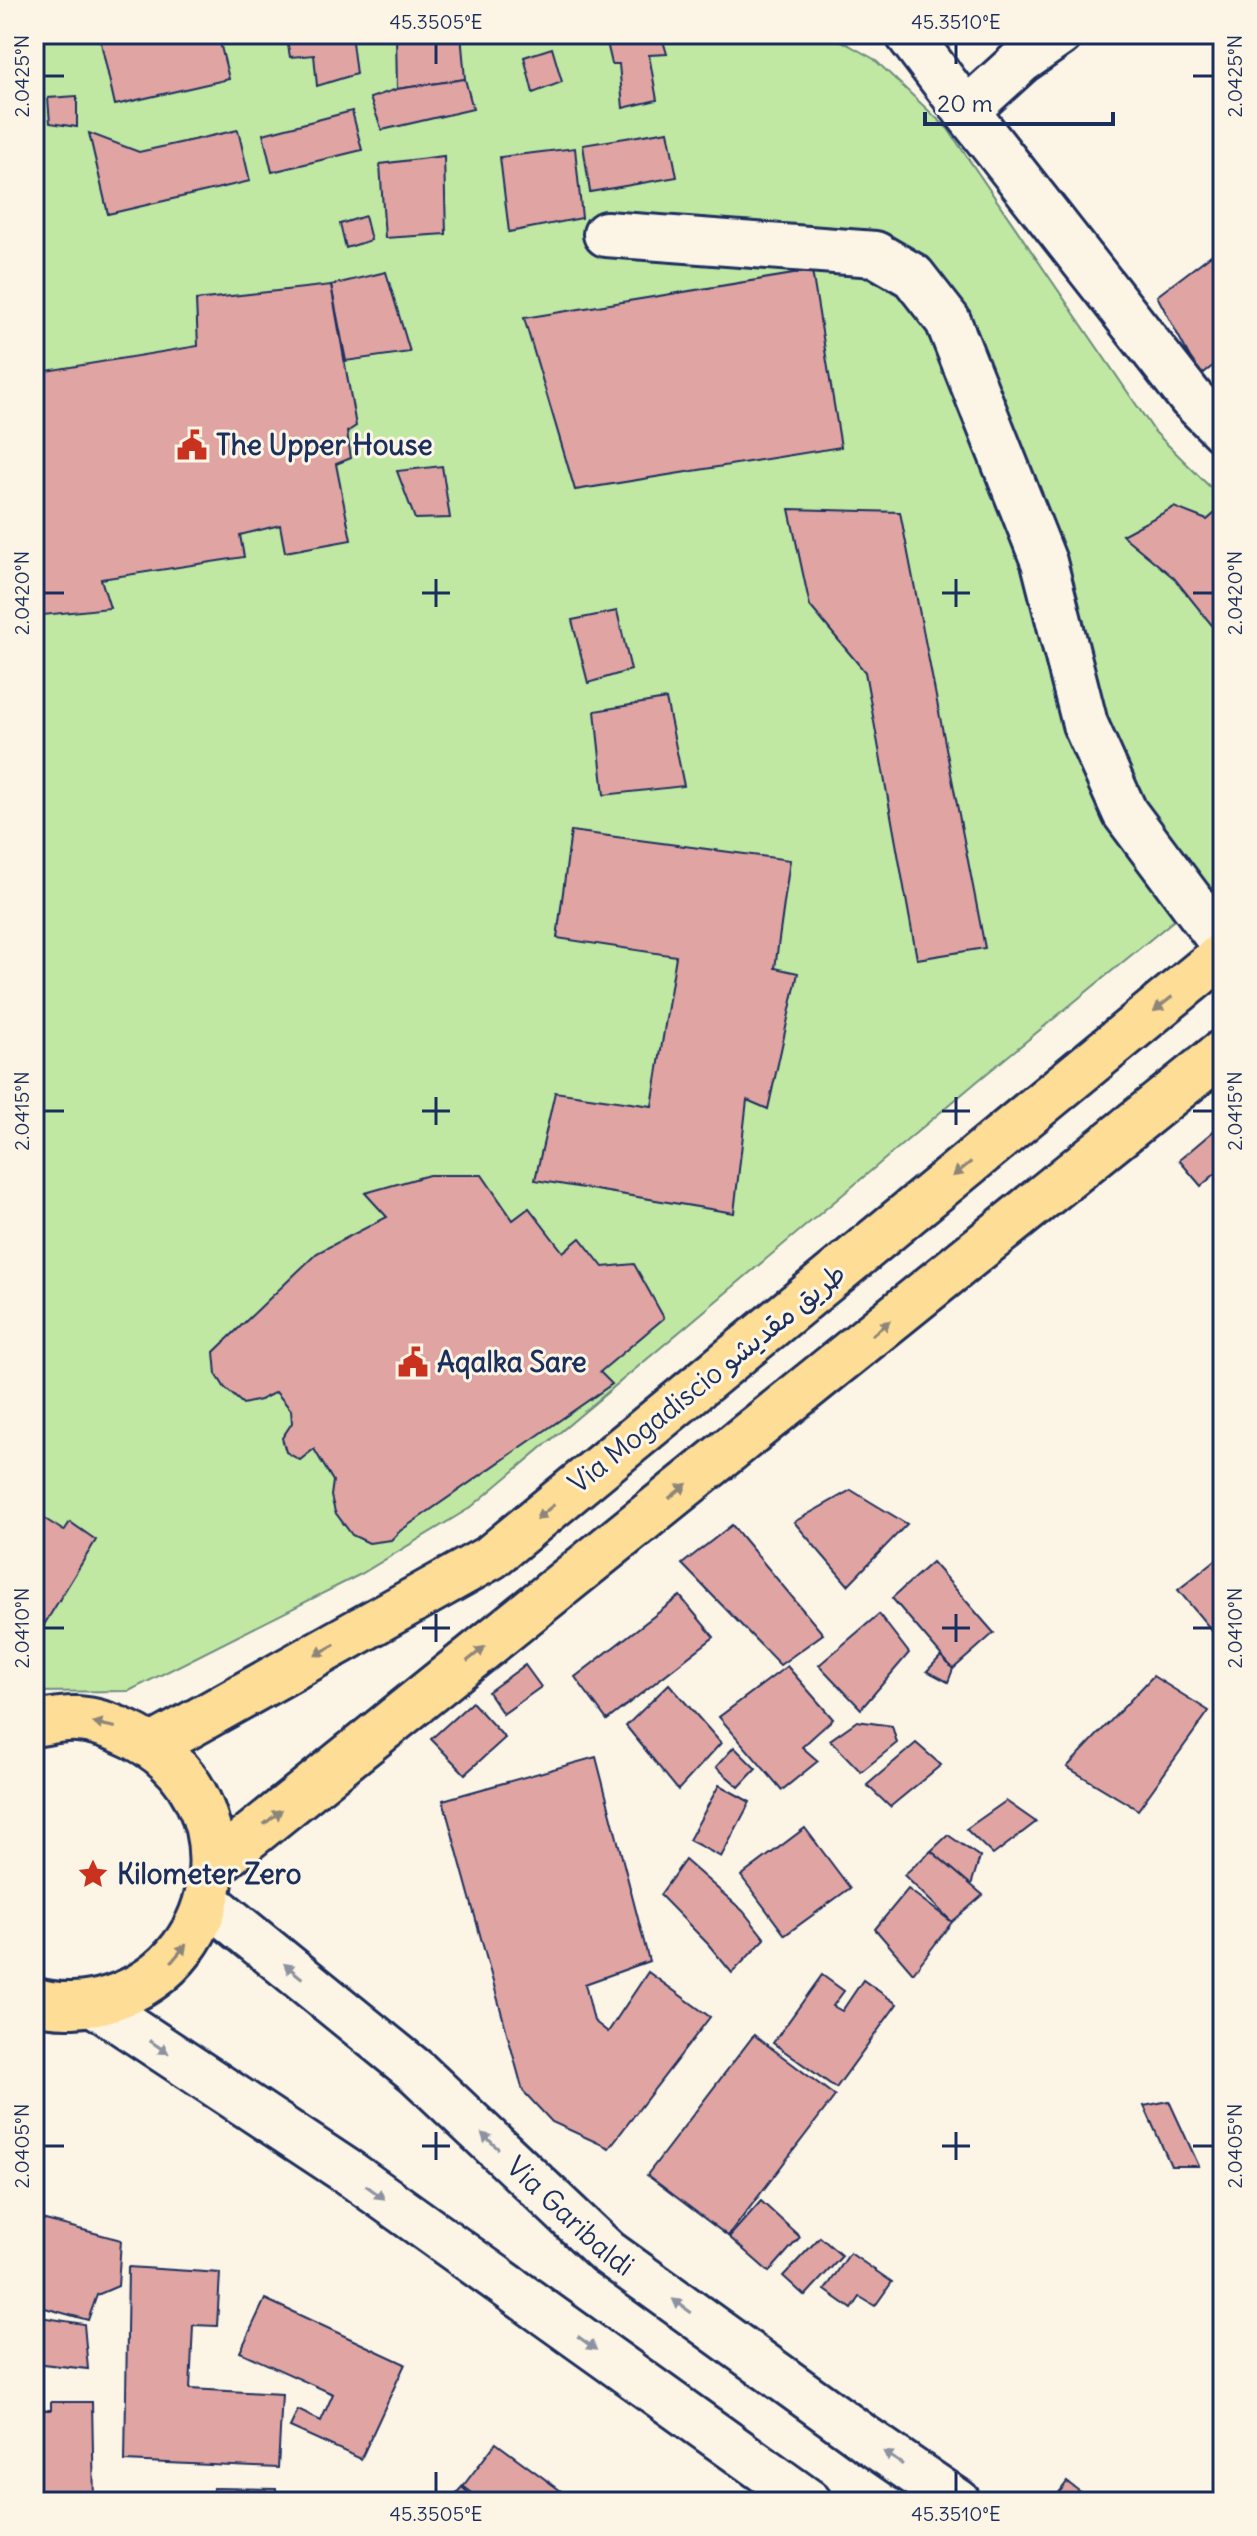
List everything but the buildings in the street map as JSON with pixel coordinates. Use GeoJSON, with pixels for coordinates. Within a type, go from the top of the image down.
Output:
{"type":"FeatureCollection","features":[{"type":"Feature","properties":{"kind":"highway","name":"Via Mogadiscio طريق مقديشو"},"geometry":{"type":"LineString","coordinates":[[153,1746],[491,1557],[1223,954]]}},
{"type":"Feature","properties":{"kind":"highway"},"geometry":{"type":"LineString","coordinates":[[210,1884],[1223,1052]]}},
{"type":"Feature","properties":{"kind":"highway"},"geometry":{"type":"LineString","coordinates":[[34,1724],[76,1719],[117,1727],[153,1746],[187,1779],[206,1821],[210,1884],[191,1939],[165,1970],[131,1991],[94,2004],[38,2003]]}},
{"type":"Feature","properties":{"kind":"main road"},"geometry":{"type":"LineString","coordinates":[[908,34],[1191,398],[1223,430]]}},
{"type":"Feature","properties":{"kind":"main road"},"geometry":{"type":"LineString","coordinates":[[966,111],[1021,61],[1060,34]]}},
{"type":"Feature","properties":{"kind":"main road"},"geometry":{"type":"LineString","coordinates":[[606,234],[875,254],[913,276],[948,321],[1044,562],[1085,724],[1125,813],[1223,944]]}},
{"type":"Feature","properties":{"kind":"main road","name":"Via Garibaldi"},"geometry":{"type":"LineString","coordinates":[[210,1884],[417,2072],[607,2252],[958,2502]]}},
{"type":"Feature","properties":{"kind":"main road"},"geometry":{"type":"LineString","coordinates":[[94,2004],[348,2172],[809,2502]]}},
{"type":"Feature","properties":{"kind":"green space"},"geometry":{"type":"Polygon","coordinates":[[[34,34],[829,34],[874,59],[948,129],[1155,432],[1223,500],[1223,880],[980,1079],[470,1508],[361,1574],[129,1691],[34,1692],[34,34]]]}},
{"type":"Feature","properties":{"kind":"place","name":"The Upper House"},"geometry":{"type":"Point","coordinates":[192,445]}},
{"type":"Feature","properties":{"kind":"place","name":"Aqalka Sare"},"geometry":{"type":"Point","coordinates":[413,1362]}},
{"type":"Feature","properties":{"kind":"place","name":"Kilometer Zero"},"geometry":{"type":"Point","coordinates":[93,1874]}}]}
